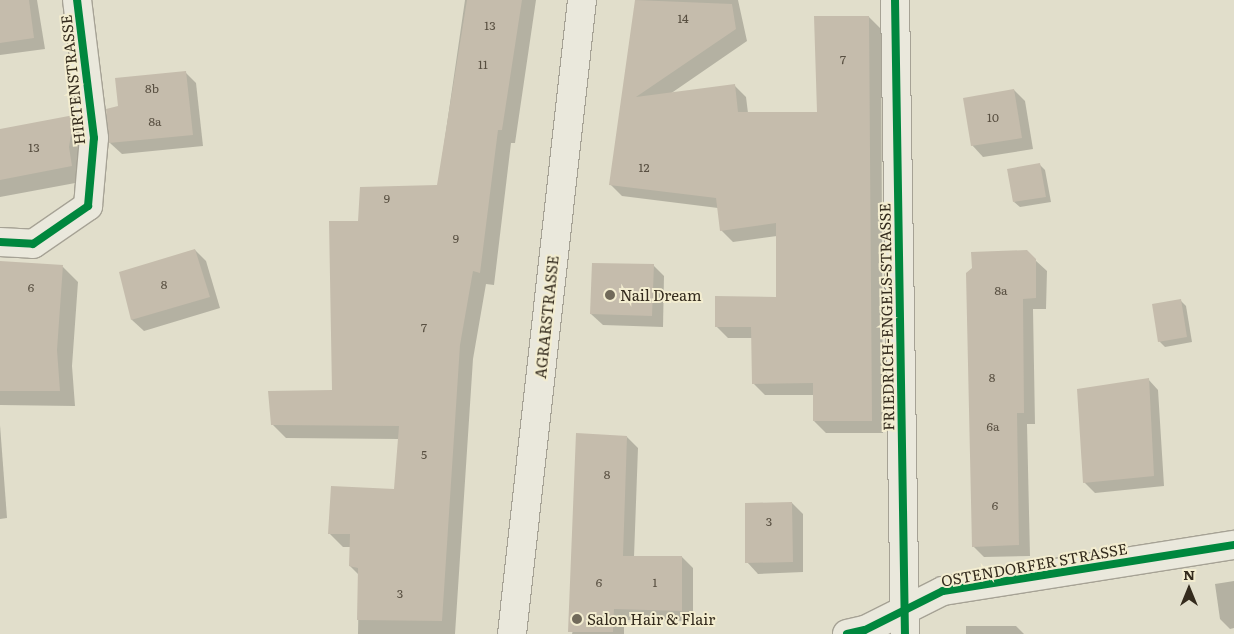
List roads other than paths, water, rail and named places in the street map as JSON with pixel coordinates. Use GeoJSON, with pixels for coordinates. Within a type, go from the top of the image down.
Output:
{"type":"FeatureCollection","features":[{"type":"Feature","properties":{"kind":"street","name":"HIRTENSTRASSE"},"geometry":{"type":"LineString","coordinates":[[0,242],[33,244],[88,206],[94,138],[76,0]]}},
{"type":"Feature","properties":{"kind":"street","name":"AGRARSTRASSE"},"geometry":{"type":"LineString","coordinates":[[512,634],[582,0]]}},
{"type":"Feature","properties":{"kind":"street","name":"FRIEDRICH-ENGELS-STRASSE"},"geometry":{"type":"LineString","coordinates":[[895,0],[904,621]]}},
{"type":"Feature","properties":{"kind":"street","name":"OSTENDORFER STRASSE"},"geometry":{"type":"LineString","coordinates":[[847,634],[904,621],[943,591],[1234,545]]}},
{"type":"Feature","properties":{"kind":"place","name":"Nail Dream"},"geometry":{"type":"Point","coordinates":[610,295]}},
{"type":"Feature","properties":{"kind":"place","name":"Salon Hair & Flair"},"geometry":{"type":"Point","coordinates":[577,619]}}]}
